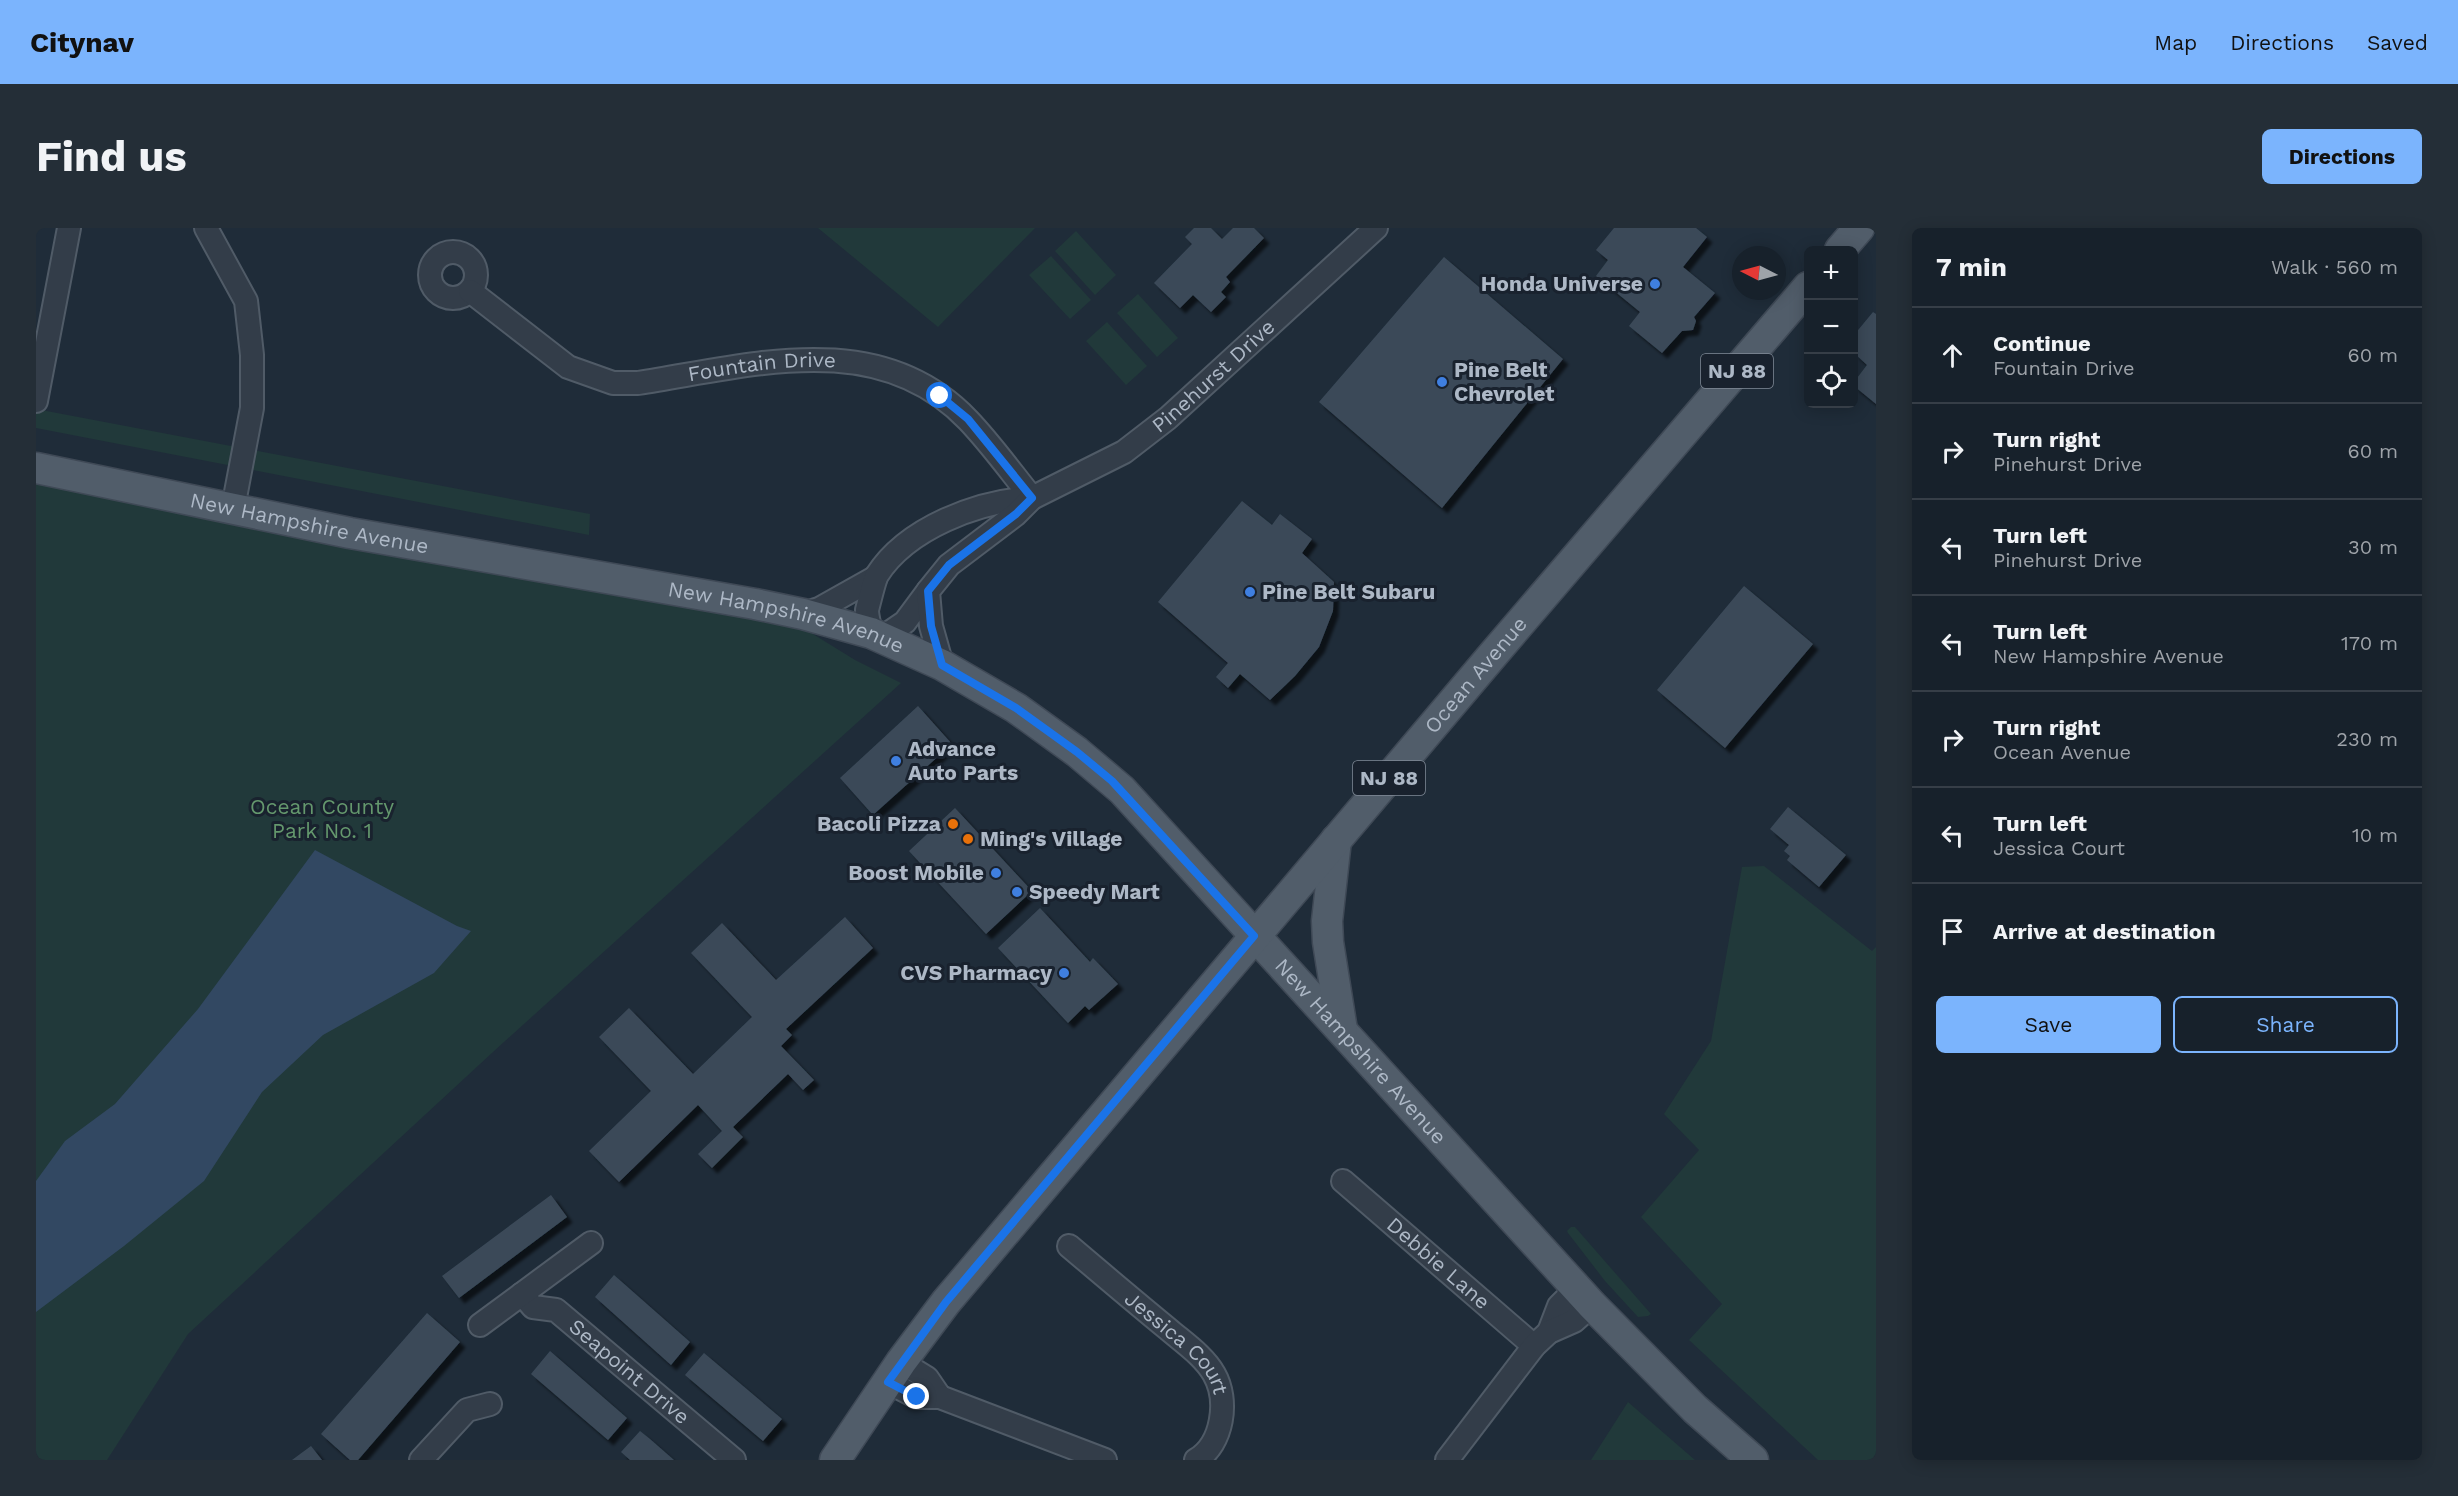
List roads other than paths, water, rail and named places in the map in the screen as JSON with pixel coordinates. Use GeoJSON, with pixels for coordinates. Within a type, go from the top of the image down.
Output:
{"type":"FeatureCollection","features":[{"type":"Feature","properties":{"kind":"main road"},"geometry":{"type":"LineString","coordinates":[[1843,246],[1859,228]]}},
{"type":"Feature","properties":{"kind":"main road","name":"Ocean Avenue"},"geometry":{"type":"LineString","coordinates":[[835,1460],[894,1372],[946,1302],[1254,936],[1804,293]]}},
{"type":"Feature","properties":{"kind":"main road","name":"New Hampshire Avenue"},"geometry":{"type":"LineString","coordinates":[[36,468],[350,533],[803,614],[877,635],[942,665],[1016,708],[1077,752],[1112,781],[1585,1296],[1695,1409],[1753,1460]]}},
{"type":"Feature","properties":{"kind":"main road"},"geometry":{"type":"LineString","coordinates":[[1336,840],[1327,921],[1328,942],[1342,1030]]}},
{"type":"Feature","properties":{"kind":"street"},"geometry":{"type":"LineString","coordinates":[[36,400],[69,228]]}},
{"type":"Feature","properties":{"kind":"street"},"geometry":{"type":"LineString","coordinates":[[206,228],[246,302],[252,355],[252,408],[234,508]]}},
{"type":"Feature","properties":{"kind":"street","name":"Pinehurst Drive"},"geometry":{"type":"LineString","coordinates":[[876,577],[867,610],[877,635],[904,622],[949,565],[999,528],[1032,498],[1124,452],[1168,418],[1376,228]]}},
{"type":"Feature","properties":{"kind":"street","name":"Fountain Drive"},"geometry":{"type":"LineString","coordinates":[[470,291],[568,367],[613,383],[638,383],[793,359],[828,359],[899,372],[940,396],[968,419],[1032,498]]}},
{"type":"Feature","properties":{"kind":"street","name":"Pinehurst Drive"},"geometry":{"type":"LineString","coordinates":[[803,614],[819,609],[876,577],[899,552],[935,524],[1007,499],[1032,498]]}},
{"type":"Feature","properties":{"kind":"street"},"geometry":{"type":"LineString","coordinates":[[986,505],[999,528]]}},
{"type":"Feature","properties":{"kind":"street"},"geometry":{"type":"LineString","coordinates":[[928,591],[931,626],[942,665]]}},
{"type":"Feature","properties":{"kind":"street","name":"Debbie Lane"},"geometry":{"type":"LineString","coordinates":[[1343,1181],[1541,1339]]}},
{"type":"Feature","properties":{"kind":"street"},"geometry":{"type":"LineString","coordinates":[[480,1325],[591,1243]]}},
{"type":"Feature","properties":{"kind":"street","name":"Jessica Court"},"geometry":{"type":"LineString","coordinates":[[1070,1246],[1194,1351],[1214,1372],[1221,1389],[1222,1417],[1208,1457]]}},
{"type":"Feature","properties":{"kind":"street","name":"Seapoint Drive"},"geometry":{"type":"LineString","coordinates":[[522,1294],[533,1307],[556,1310],[734,1460]]}},
{"type":"Feature","properties":{"kind":"street"},"geometry":{"type":"LineString","coordinates":[[1447,1460],[1541,1339],[1574,1321],[1585,1296]]}},
{"type":"Feature","properties":{"kind":"street"},"geometry":{"type":"LineString","coordinates":[[894,1372],[917,1397],[940,1397],[1105,1460]]}},
{"type":"Feature","properties":{"kind":"street"},"geometry":{"type":"LineString","coordinates":[[421,1460],[467,1410],[490,1404]]}},
{"type":"Feature","properties":{"kind":"water"},"geometry":{"type":"Polygon","coordinates":[[[315,850],[457,926],[471,931],[434,973],[323,1035],[262,1092],[204,1181],[124,1246],[36,1312],[36,1181],[65,1141],[115,1104],[198,1009],[315,850]]]}},
{"type":"Feature","properties":{"kind":"place","name":"Honda Universe"},"geometry":{"type":"Point","coordinates":[1655,284]}},
{"type":"Feature","properties":{"kind":"place","name":"Pine Belt Chevrolet"},"geometry":{"type":"Point","coordinates":[1442,382]}},
{"type":"Feature","properties":{"kind":"place","name":"Pine Belt Subaru"},"geometry":{"type":"Point","coordinates":[1250,592]}},
{"type":"Feature","properties":{"kind":"place","name":"Advance Auto Parts"},"geometry":{"type":"Point","coordinates":[896,761]}},
{"type":"Feature","properties":{"kind":"place","name":"Bacoli Pizza"},"geometry":{"type":"Point","coordinates":[953,824]}},
{"type":"Feature","properties":{"kind":"place","name":"Ming's Village"},"geometry":{"type":"Point","coordinates":[968,839]}},
{"type":"Feature","properties":{"kind":"place","name":"Boost Mobile"},"geometry":{"type":"Point","coordinates":[996,873]}},
{"type":"Feature","properties":{"kind":"place","name":"Speedy Mart"},"geometry":{"type":"Point","coordinates":[1017,892]}},
{"type":"Feature","properties":{"kind":"place","name":"CVS Pharmacy"},"geometry":{"type":"Point","coordinates":[1064,973]}},
{"type":"Feature","properties":{"kind":"park label","name":"Ocean County Park No. 1"},"geometry":{"type":"Point","coordinates":[322,819]}}]}
